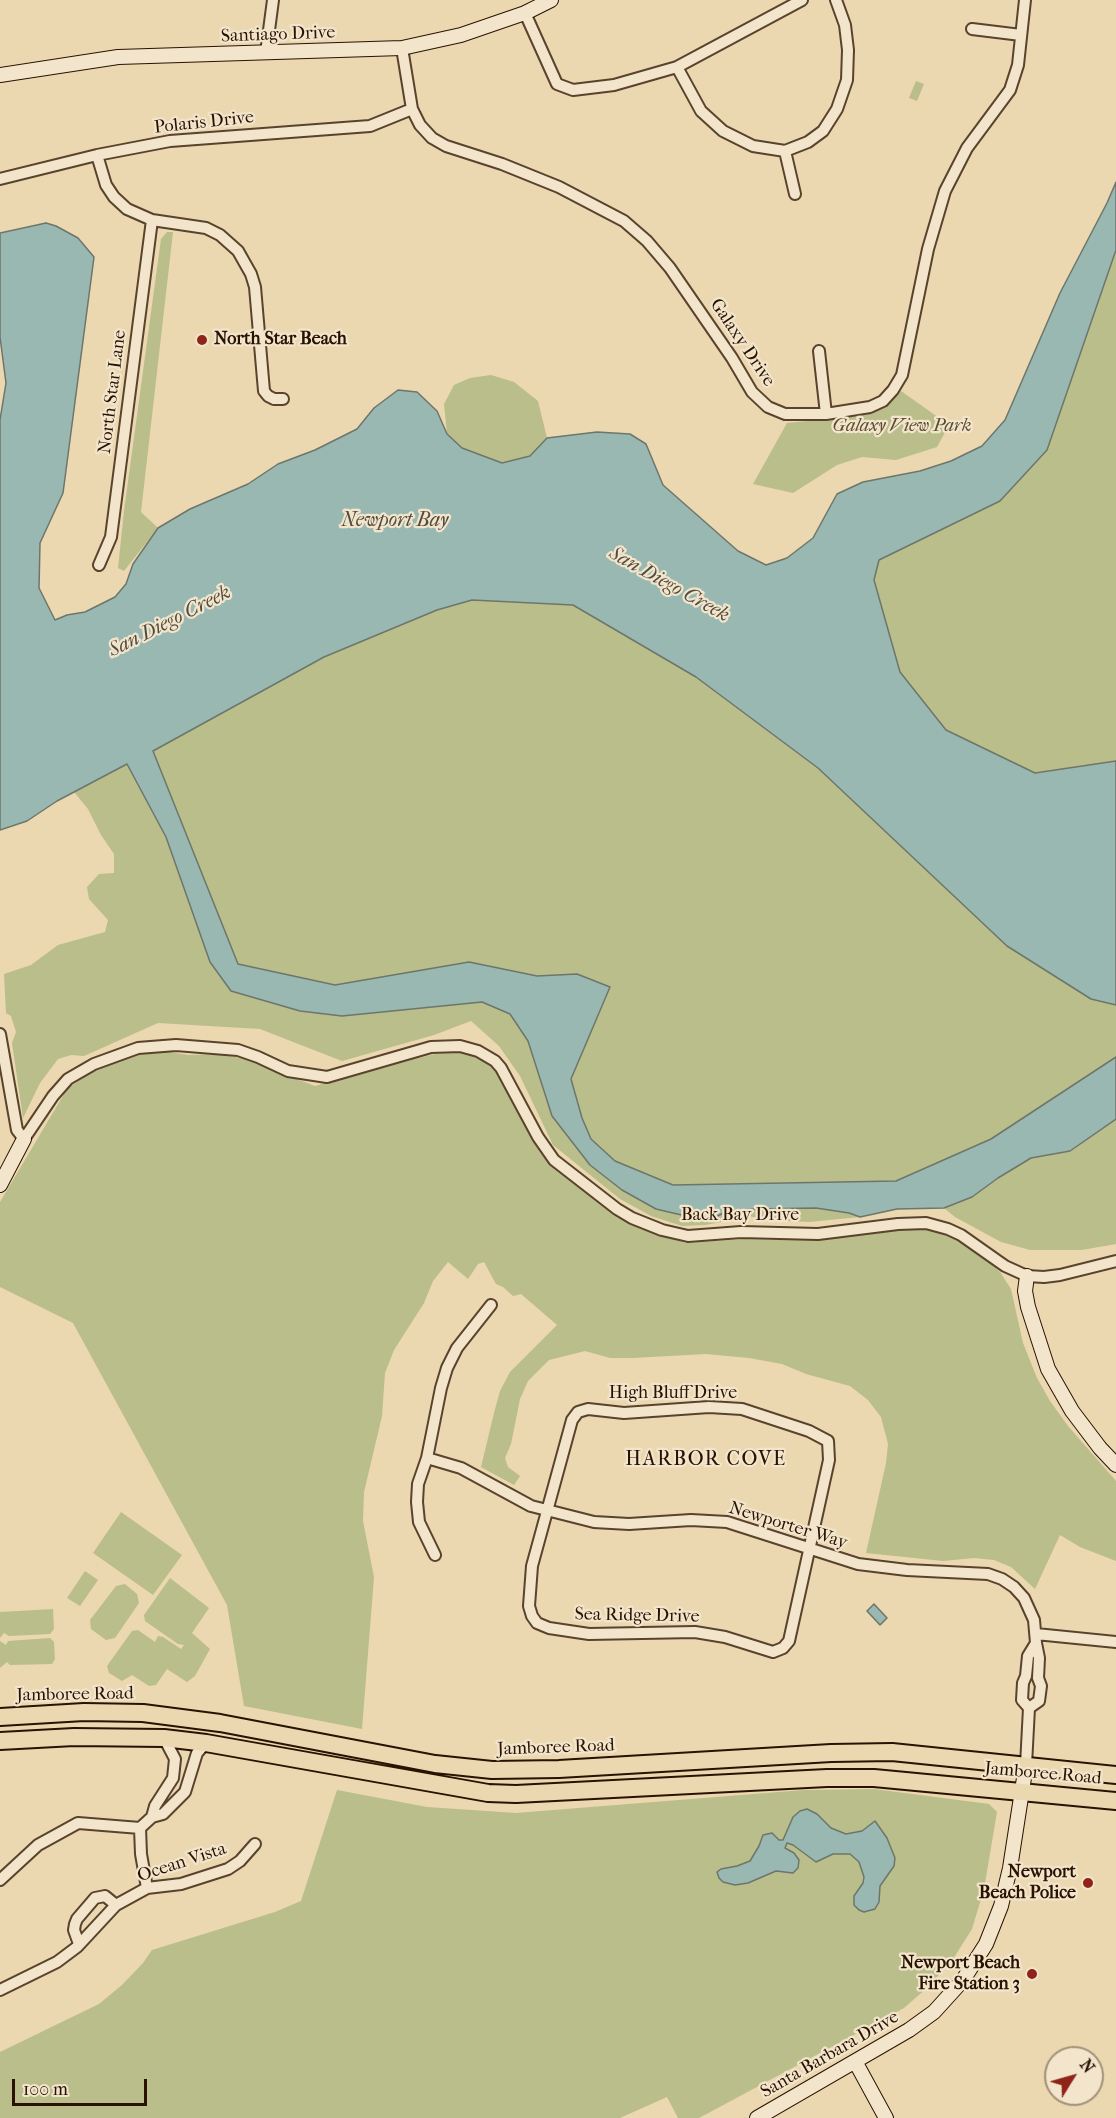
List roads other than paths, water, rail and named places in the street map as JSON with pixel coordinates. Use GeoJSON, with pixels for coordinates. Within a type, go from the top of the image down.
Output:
{"type":"FeatureCollection","features":[{"type":"Feature","properties":{"kind":"main road","name":"Jamboree Road"},"geometry":{"type":"LineString","coordinates":[[0,1717],[84,1712],[143,1713],[220,1723],[435,1764],[492,1770],[559,1769],[831,1753],[892,1752],[1116,1775]]}},
{"type":"Feature","properties":{"kind":"main road","name":"Jamboree Road"},"geometry":{"type":"LineString","coordinates":[[0,1741],[74,1737],[164,1738],[206,1743],[477,1791],[516,1794],[827,1778],[874,1778],[1116,1801]]}},
{"type":"Feature","properties":{"kind":"street"},"geometry":{"type":"LineString","coordinates":[[266,53],[273,0]]}},
{"type":"Feature","properties":{"kind":"street","name":"Santiago Drive"},"geometry":{"type":"LineString","coordinates":[[0,75],[118,57],[402,48],[461,35],[525,13],[551,0]]}},
{"type":"Feature","properties":{"kind":"street"},"geometry":{"type":"LineString","coordinates":[[525,13],[557,84],[573,90],[614,85],[677,67],[802,0]]}},
{"type":"Feature","properties":{"kind":"street"},"geometry":{"type":"LineString","coordinates":[[677,67],[701,111],[723,131],[753,146],[785,151],[808,142],[824,131],[837,109],[847,80],[848,50],[845,25],[836,0]]}},
{"type":"Feature","properties":{"kind":"street","name":"Galaxy Drive"},"geometry":{"type":"LineString","coordinates":[[402,48],[412,109],[420,125],[432,138],[446,146],[502,164],[550,183],[624,221],[647,240],[670,268],[732,358],[752,392],[760,400],[768,407],[784,414],[826,414],[870,407],[883,400],[893,390],[902,375],[928,249],[945,190],[967,148],[1010,90],[1018,65],[1024,0]]}},
{"type":"Feature","properties":{"kind":"street"},"geometry":{"type":"LineString","coordinates":[[972,29],[1020,35]]}},
{"type":"Feature","properties":{"kind":"street","name":"Polaris Drive"},"geometry":{"type":"LineString","coordinates":[[0,179],[97,155],[170,141],[370,126],[412,109]]}},
{"type":"Feature","properties":{"kind":"street"},"geometry":{"type":"LineString","coordinates":[[785,151],[795,194]]}},
{"type":"Feature","properties":{"kind":"street"},"geometry":{"type":"LineString","coordinates":[[97,155],[106,185],[114,197],[127,209],[152,220],[206,228],[220,235],[238,251],[251,274],[255,287],[264,392],[274,399],[283,399]]}},
{"type":"Feature","properties":{"kind":"street","name":"North Star Lane"},"geometry":{"type":"LineString","coordinates":[[99,565],[111,537],[152,220]]}},
{"type":"Feature","properties":{"kind":"street"},"geometry":{"type":"LineString","coordinates":[[819,351],[826,414]]}},
{"type":"Feature","properties":{"kind":"street"},"geometry":{"type":"LineString","coordinates":[[0,1034],[17,1130],[24,1138]]}},
{"type":"Feature","properties":{"kind":"street","name":"Back Bay Drive"},"geometry":{"type":"LineString","coordinates":[[0,1185],[24,1138],[53,1096],[68,1079],[94,1064],[138,1048],[176,1045],[238,1050],[288,1071],[327,1077],[431,1047],[459,1046],[478,1051],[495,1061],[501,1068],[538,1137],[555,1160],[617,1209],[647,1225],[695,1236],[741,1232],[818,1234],[898,1224],[926,1223],[961,1235],[1005,1266],[1027,1276],[1060,1275],[1116,1261]]}},
{"type":"Feature","properties":{"kind":"street"},"geometry":{"type":"LineString","coordinates":[[1027,1276],[1025,1291],[1028,1307],[1048,1369],[1072,1411],[1116,1465]]}},
{"type":"Feature","properties":{"kind":"street"},"geometry":{"type":"LineString","coordinates":[[435,1555],[419,1522],[418,1484],[427,1458],[447,1368],[457,1348],[491,1305]]}},
{"type":"Feature","properties":{"kind":"street","name":"High Bluff Drive"},"geometry":{"type":"LineString","coordinates":[[548,1511],[572,1420],[578,1412],[588,1409],[624,1413],[700,1408],[742,1409],[809,1431],[828,1441],[829,1460],[810,1550]]}},
{"type":"Feature","properties":{"kind":"street","name":"Newporter Way"},"geometry":{"type":"LineString","coordinates":[[427,1458],[461,1468],[514,1498],[548,1511],[594,1522],[611,1524],[691,1520],[727,1522],[810,1550],[879,1568],[973,1572],[1002,1579],[1024,1598],[1034,1620],[1039,1658],[1038,1678],[1041,1686],[1039,1701],[1029,1708]]}},
{"type":"Feature","properties":{"kind":"street","name":"Sea Ridge Drive"},"geometry":{"type":"LineString","coordinates":[[548,1511],[532,1566],[529,1606],[537,1623],[569,1632],[609,1635],[695,1632],[725,1637],[773,1652],[783,1648],[789,1641],[810,1550]]}},
{"type":"Feature","properties":{"kind":"street"},"geometry":{"type":"LineString","coordinates":[[1036,1638],[1116,1642]]}},
{"type":"Feature","properties":{"kind":"street","name":"Newporter Way"},"geometry":{"type":"LineString","coordinates":[[1026,1765],[1029,1708],[1022,1700],[1023,1683],[1028,1656],[1036,1638]]}},
{"type":"Feature","properties":{"kind":"street"},"geometry":{"type":"LineString","coordinates":[[1026,1676],[1038,1678]]}},
{"type":"Feature","properties":{"kind":"street"},"geometry":{"type":"LineString","coordinates":[[152,1817],[155,1806],[173,1778],[175,1760],[164,1738]]}},
{"type":"Feature","properties":{"kind":"street"},"geometry":{"type":"LineString","coordinates":[[0,1880],[38,1845],[78,1823],[140,1828],[152,1817],[163,1814],[185,1792],[197,1753],[206,1743]]}},
{"type":"Feature","properties":{"kind":"street","name":"Santa Barbara Drive"},"geometry":{"type":"LineString","coordinates":[[757,2118],[856,2063],[909,2030],[934,2012],[963,1980],[986,1944],[1006,1889],[1026,1765]]}},
{"type":"Feature","properties":{"kind":"street"},"geometry":{"type":"LineString","coordinates":[[173,1778],[189,1783]]}},
{"type":"Feature","properties":{"kind":"street"},"geometry":{"type":"LineString","coordinates":[[140,1828],[141,1854],[147,1888]]}},
{"type":"Feature","properties":{"kind":"street","name":"Ocean Vista"},"geometry":{"type":"LineString","coordinates":[[0,1990],[46,1969],[79,1944],[116,1905],[147,1888],[181,1884],[228,1869],[240,1861],[255,1844]]}},
{"type":"Feature","properties":{"kind":"street"},"geometry":{"type":"LineString","coordinates":[[79,1944],[74,1930],[75,1924],[95,1898],[105,1896],[116,1905]]}},
{"type":"Feature","properties":{"kind":"street"},"geometry":{"type":"LineString","coordinates":[[856,2063],[886,2118]]}},
{"type":"Feature","properties":{"kind":"water","name":"Newport Bay"},"geometry":{"type":"Polygon","coordinates":[[[1116,182],[1116,250],[1047,450],[1000,501],[879,560],[874,580],[900,672],[946,730],[1035,773],[1116,761],[1116,1005],[1091,999],[1007,946],[818,768],[696,677],[573,605],[472,600],[437,610],[324,657],[153,751],[238,964],[335,985],[469,962],[537,976],[577,974],[610,987],[571,1079],[582,1118],[591,1139],[615,1161],[673,1185],[896,1181],[991,1139],[1116,1057],[1116,1119],[1070,1151],[1031,1158],[972,1197],[944,1208],[897,1209],[860,1217],[816,1208],[752,1209],[728,1211],[707,1221],[656,1209],[622,1190],[590,1165],[552,1116],[528,1041],[510,1014],[482,1002],[342,1016],[300,1011],[231,991],[210,962],[166,837],[127,764],[57,801],[27,821],[0,830],[0,420],[6,383],[0,337],[0,233],[46,223],[78,238],[94,257],[63,493],[40,543],[39,588],[55,620],[85,612],[115,597],[126,584],[133,564],[158,528],[190,509],[248,484],[278,464],[315,450],[357,429],[374,408],[398,390],[417,392],[437,411],[447,434],[462,448],[502,463],[530,456],[547,438],[597,432],[630,434],[646,444],[663,485],[738,551],[766,565],[787,558],[813,538],[837,494],[863,482],[920,471],[951,461],[982,446],[1005,420],[1060,293],[1116,182]]]}},
{"type":"Feature","properties":{"kind":"water"},"geometry":{"type":"Polygon","coordinates":[[[874,1604],[887,1618],[880,1625],[867,1611],[874,1604]]]}},
{"type":"Feature","properties":{"kind":"water"},"geometry":{"type":"Polygon","coordinates":[[[807,1809],[817,1814],[831,1828],[846,1834],[862,1831],[875,1821],[887,1838],[895,1858],[894,1866],[880,1886],[879,1902],[875,1909],[864,1912],[854,1905],[854,1896],[863,1883],[864,1877],[859,1862],[850,1854],[833,1854],[816,1862],[787,1843],[785,1848],[794,1853],[799,1860],[798,1868],[793,1873],[776,1871],[748,1883],[735,1885],[723,1882],[719,1878],[717,1872],[721,1869],[750,1861],[763,1835],[772,1833],[779,1840],[783,1840],[793,1817],[807,1809]]]}},
{"type":"Feature","properties":{"kind":"place","name":"North Star Beach"},"geometry":{"type":"Point","coordinates":[202,340]}},
{"type":"Feature","properties":{"kind":"place","name":"Newport Beach Police"},"geometry":{"type":"Point","coordinates":[1088,1883]}},
{"type":"Feature","properties":{"kind":"place","name":"Newport Beach Fire Station 3"},"geometry":{"type":"Point","coordinates":[1032,1974]}},
{"type":"Feature","properties":{"kind":"district","name":"HARBOR COVE"},"geometry":{"type":"Point","coordinates":[706,1460]}},
{"type":"Feature","properties":{"kind":"park label","name":"Galaxy View Park"},"geometry":{"type":"Point","coordinates":[902,427]}},
{"type":"Feature","properties":{"kind":"water label","name":"San Diego Creek"},"geometry":{"type":"Point","coordinates":[669,585]}},
{"type":"Feature","properties":{"kind":"water label","name":"San Diego Creek"},"geometry":{"type":"Point","coordinates":[170,622]}}]}
